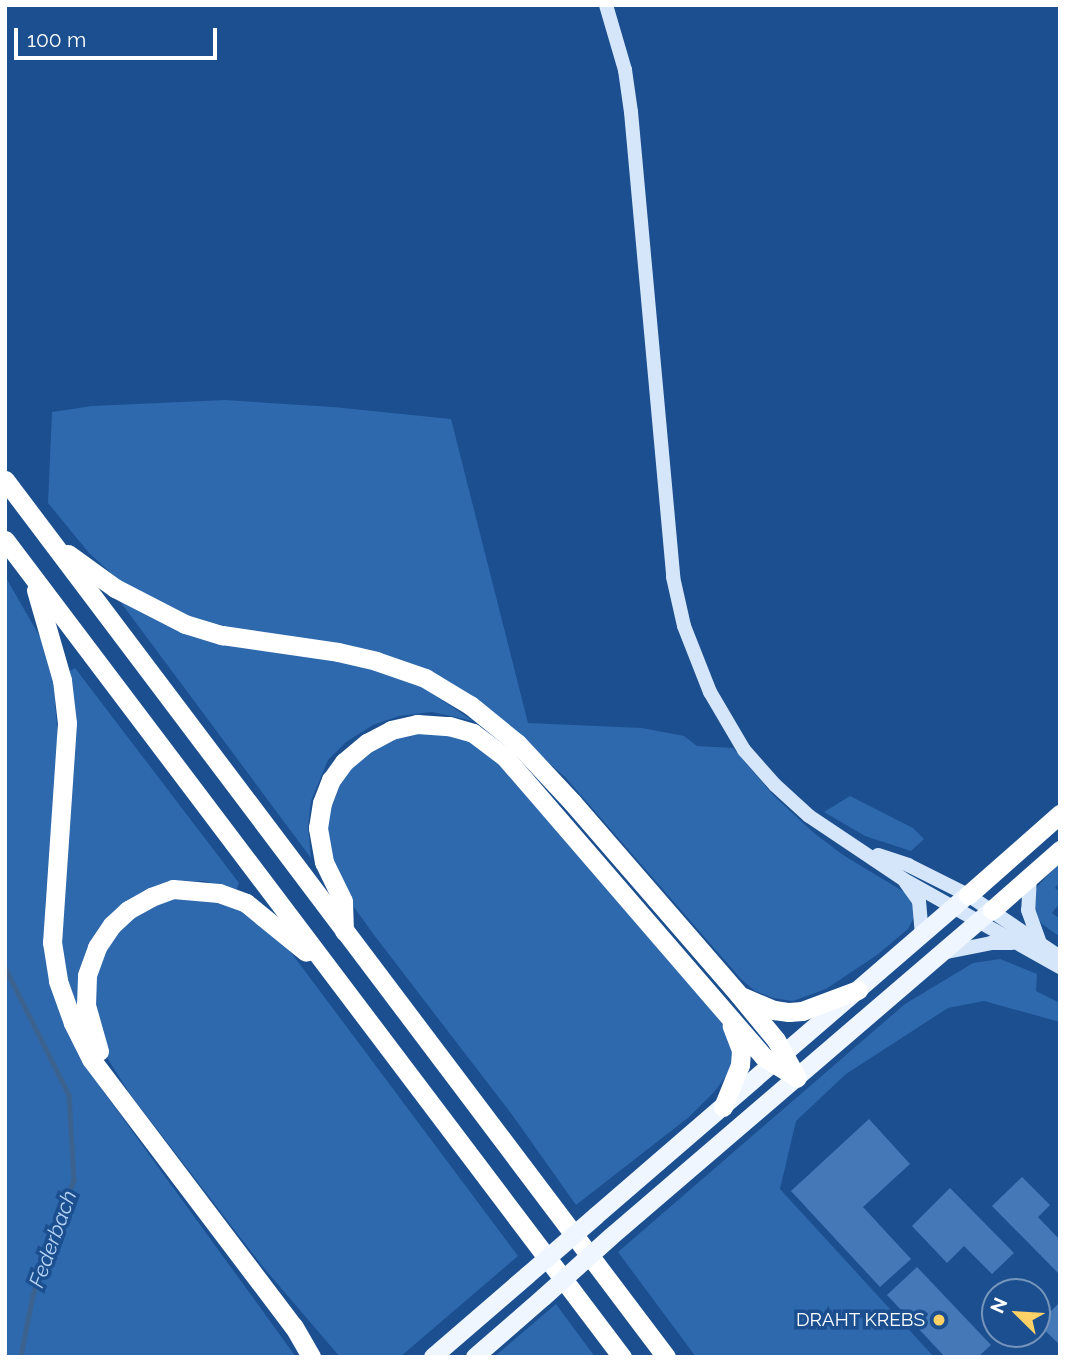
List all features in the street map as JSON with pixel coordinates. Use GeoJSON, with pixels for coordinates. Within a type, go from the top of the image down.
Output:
{"type":"FeatureCollection","features":[{"type":"Feature","properties":{"kind":"highway"},"geometry":{"type":"LineString","coordinates":[[5,480],[666,1357]]}},
{"type":"Feature","properties":{"kind":"highway"},"geometry":{"type":"LineString","coordinates":[[5,540],[622,1357]]}},
{"type":"Feature","properties":{"kind":"highway"},"geometry":{"type":"LineString","coordinates":[[53,543],[115,588],[185,624],[222,635],[338,652],[376,661],[425,678],[470,705],[517,743],[572,802],[739,995],[779,1059],[797,1078]]}},
{"type":"Feature","properties":{"kind":"highway"},"geometry":{"type":"LineString","coordinates":[[32,576],[62,680],[67,723],[53,895],[52,942],[58,981],[73,1023],[90,1059],[294,1327],[312,1357]]}},
{"type":"Feature","properties":{"kind":"highway"},"geometry":{"type":"LineString","coordinates":[[344,931],[343,901],[324,862],[318,828],[322,803],[331,780],[344,762],[367,743],[391,730],[417,724],[449,726],[473,733],[504,756],[764,1057],[779,1059]]}},
{"type":"Feature","properties":{"kind":"highway"},"geometry":{"type":"LineString","coordinates":[[961,901],[1060,814]]}},
{"type":"Feature","properties":{"kind":"highway"},"geometry":{"type":"LineString","coordinates":[[985,916],[1060,850]]}},
{"type":"Feature","properties":{"kind":"highway"},"geometry":{"type":"LineString","coordinates":[[127,1105],[102,1058],[86,1005],[87,975],[97,947],[112,925],[128,910],[150,897],[173,889],[219,893],[246,903],[337,979]]}},
{"type":"Feature","properties":{"kind":"highway"},"geometry":{"type":"LineString","coordinates":[[739,995],[774,1010],[789,1012],[858,990]]}},
{"type":"Feature","properties":{"kind":"highway"},"geometry":{"type":"LineString","coordinates":[[723,1107],[740,1065],[741,1050],[724,1009]]}},
{"type":"Feature","properties":{"kind":"highway"},"geometry":{"type":"LineString","coordinates":[[294,1327],[325,1357]]}},
{"type":"Feature","properties":{"kind":"main road"},"geometry":{"type":"LineString","coordinates":[[433,1357],[961,901]]}},
{"type":"Feature","properties":{"kind":"main road"},"geometry":{"type":"LineString","coordinates":[[475,1357],[985,916]]}},
{"type":"Feature","properties":{"kind":"street"},"geometry":{"type":"LineString","coordinates":[[606,5],[625,70],[631,112],[667,527],[684,626],[710,692],[744,750],[775,785],[809,816],[903,879],[961,901]]}},
{"type":"Feature","properties":{"kind":"street"},"geometry":{"type":"LineString","coordinates":[[860,849],[908,865],[985,916],[1039,940],[1060,957]]}},
{"type":"Feature","properties":{"kind":"street"},"geometry":{"type":"LineString","coordinates":[[1030,876],[1028,910],[1039,940]]}},
{"type":"Feature","properties":{"kind":"street"},"geometry":{"type":"LineString","coordinates":[[903,879],[919,901],[922,935]]}},
{"type":"Feature","properties":{"kind":"street"},"geometry":{"type":"LineString","coordinates":[[985,916],[1012,943],[1060,967]]}},
{"type":"Feature","properties":{"kind":"street"},"geometry":{"type":"LineString","coordinates":[[941,954],[991,943],[1012,943]]}},
{"type":"Feature","properties":{"kind":"shaded area"},"geometry":{"type":"Polygon","coordinates":[[[225,400],[451,419],[528,723],[642,728],[684,736],[697,746],[733,748],[774,796],[814,833],[843,855],[906,893],[914,906],[915,915],[908,929],[877,955],[826,989],[793,1001],[773,998],[755,991],[741,979],[565,777],[475,699],[166,609],[125,586],[89,553],[48,503],[52,412],[92,406],[225,400]]]}},
{"type":"Feature","properties":{"kind":"shaded area"},"geometry":{"type":"Polygon","coordinates":[[[5,576],[44,644],[53,678],[58,738],[45,907],[82,1062],[296,1357],[5,1357],[5,576]]]}},
{"type":"Feature","properties":{"kind":"shaded area"},"geometry":{"type":"Polygon","coordinates":[[[119,600],[184,632],[328,657],[380,670],[417,683],[473,721],[432,712],[399,716],[373,725],[346,742],[328,760],[311,801],[308,827],[311,858],[119,600]]]}},
{"type":"Feature","properties":{"kind":"shaded area"},"geometry":{"type":"Polygon","coordinates":[[[75,668],[239,883],[236,891],[204,881],[172,883],[118,908],[79,1013],[69,989],[60,954],[68,672],[75,668]]]}},
{"type":"Feature","properties":{"kind":"shaded area"},"geometry":{"type":"Polygon","coordinates":[[[407,732],[459,734],[505,766],[703,998],[724,1026],[732,1044],[733,1060],[727,1075],[715,1091],[689,1117],[576,1205],[513,1116],[343,892],[327,853],[325,825],[331,796],[359,755],[407,732]]]}},
{"type":"Feature","properties":{"kind":"shaded area"},"geometry":{"type":"Polygon","coordinates":[[[850,796],[913,828],[924,839],[911,851],[865,836],[824,812],[850,796]]]}},
{"type":"Feature","properties":{"kind":"shaded area"},"geometry":{"type":"Polygon","coordinates":[[[1060,862],[1060,882],[1055,888],[1060,892],[1060,903],[1052,913],[1060,919],[1060,937],[1042,924],[1035,914],[1032,901],[1037,887],[1060,862]]]}},
{"type":"Feature","properties":{"kind":"shaded area"},"geometry":{"type":"Polygon","coordinates":[[[182,897],[217,899],[251,914],[278,935],[518,1256],[400,1357],[340,1357],[263,1267],[130,1094],[104,1053],[91,1013],[94,975],[111,936],[145,908],[182,897]]]}},
{"type":"Feature","properties":{"kind":"shaded area"},"geometry":{"type":"Polygon","coordinates":[[[1000,959],[1037,974],[1036,991],[1060,1003],[1060,1022],[984,1001],[948,1008],[846,1074],[796,1121],[780,1189],[934,1357],[696,1357],[618,1252],[905,1004],[973,963],[1000,959]]]}},
{"type":"Feature","properties":{"kind":"shaded area"},"geometry":{"type":"Polygon","coordinates":[[[556,1304],[595,1357],[494,1357],[556,1304]]]}},
{"type":"Feature","properties":{"kind":"building"},"geometry":{"type":"Polygon","coordinates":[[[869,1119],[910,1164],[863,1207],[911,1259],[880,1287],[791,1191],[869,1119]]]}},
{"type":"Feature","properties":{"kind":"building"},"geometry":{"type":"Polygon","coordinates":[[[1022,1177],[1050,1205],[1038,1217],[1060,1240],[1060,1275],[992,1206],[1022,1177]]]}},
{"type":"Feature","properties":{"kind":"building"},"geometry":{"type":"Polygon","coordinates":[[[950,1188],[1014,1253],[992,1274],[964,1246],[947,1263],[912,1226],[950,1188]]]}},
{"type":"Feature","properties":{"kind":"building","name":"DRAHT KREBS"},"geometry":{"type":"Polygon","coordinates":[[[917,1267],[981,1334],[981,1348],[988,1348],[978,1357],[945,1357],[887,1295],[917,1267]]]}},
{"type":"Feature","properties":{"kind":"building"},"geometry":{"type":"Polygon","coordinates":[[[1060,1302],[1058,1343],[1051,1336],[1051,1311],[1060,1302]]]}},
{"type":"Feature","properties":{"kind":"waterway","name":"Federbach"},"geometry":{"type":"LineString","coordinates":[[5,967],[69,1095],[74,1180],[33,1295],[21,1357]]}},
{"type":"Feature","properties":{"kind":"place","name":"DRAHT KREBS"},"geometry":{"type":"Point","coordinates":[939,1320]}}]}
